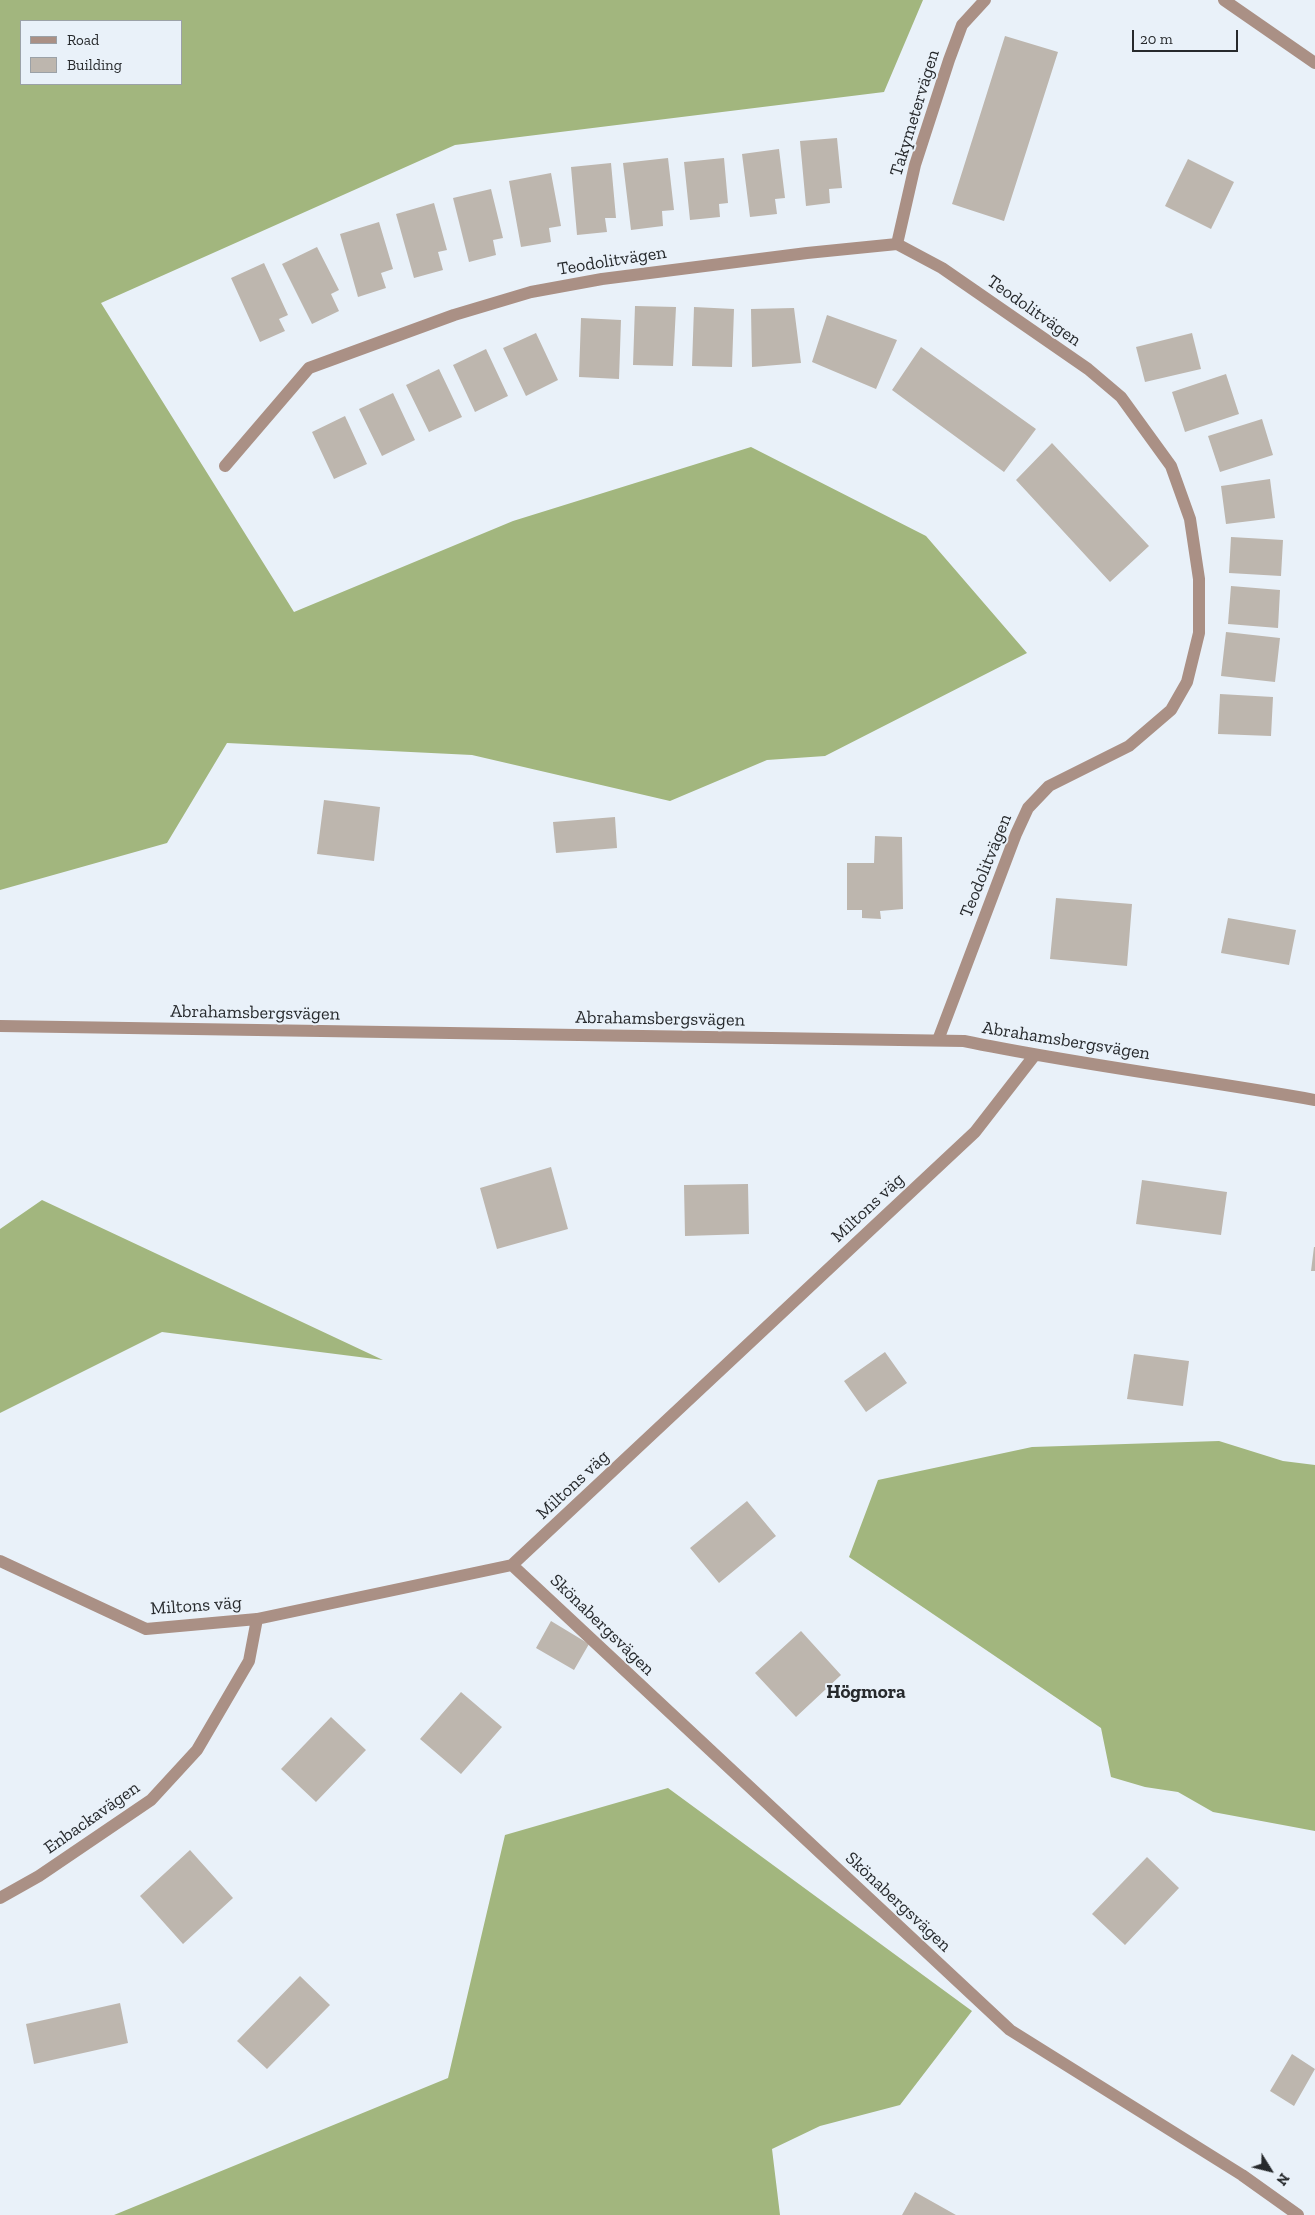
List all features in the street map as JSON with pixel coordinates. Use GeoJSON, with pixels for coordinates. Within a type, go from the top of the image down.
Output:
{"type":"FeatureCollection","features":[{"type":"Feature","properties":{"kind":"street","name":"Takymetervägen"},"geometry":{"type":"LineString","coordinates":[[897,244],[915,166],[949,60],[962,25],[985,0]]}},
{"type":"Feature","properties":{"kind":"street"},"geometry":{"type":"LineString","coordinates":[[1224,0],[1315,63]]}},
{"type":"Feature","properties":{"kind":"street","name":"Teodolitvägen"},"geometry":{"type":"LineString","coordinates":[[225,466],[309,368],[454,315],[531,292],[602,278],[807,252],[897,244],[942,268],[1088,369],[1121,397],[1171,466],[1190,519],[1199,579],[1199,633],[1187,682],[1171,710],[1129,746],[1050,786],[1028,808],[1016,834],[938,1040]]}},
{"type":"Feature","properties":{"kind":"street","name":"Abrahamsbergsvägen"},"geometry":{"type":"LineString","coordinates":[[0,1026],[964,1041],[1034,1056],[1191,1078],[1315,1100]]}},
{"type":"Feature","properties":{"kind":"street","name":"Miltons väg"},"geometry":{"type":"LineString","coordinates":[[0,1561],[146,1629],[257,1619],[512,1565],[975,1132],[1034,1056]]}},
{"type":"Feature","properties":{"kind":"street","name":"Skönabergsvägen"},"geometry":{"type":"LineString","coordinates":[[512,1565],[1010,2030],[1242,2175],[1298,2215]]}},
{"type":"Feature","properties":{"kind":"street","name":"Enbackavägen"},"geometry":{"type":"LineString","coordinates":[[0,1898],[40,1876],[150,1800],[197,1750],[249,1661],[257,1619]]}},
{"type":"Feature","properties":{"kind":"green space"},"geometry":{"type":"Polygon","coordinates":[[[0,0],[923,0],[884,92],[455,145],[101,303],[294,612],[513,521],[751,447],[926,536],[1027,653],[825,756],[767,760],[670,801],[472,755],[227,743],[167,843],[0,890],[0,0]]]}},
{"type":"Feature","properties":{"kind":"green space"},"geometry":{"type":"Polygon","coordinates":[[[42,1200],[383,1360],[162,1332],[0,1413],[0,1229],[42,1200]]]}},
{"type":"Feature","properties":{"kind":"green space"},"geometry":{"type":"Polygon","coordinates":[[[1219,1441],[1283,1461],[1315,1465],[1315,1831],[1213,1812],[1178,1792],[1145,1787],[1111,1777],[1101,1728],[849,1557],[878,1480],[1032,1447],[1219,1441]]]}},
{"type":"Feature","properties":{"kind":"green space"},"geometry":{"type":"Polygon","coordinates":[[[668,1788],[972,2011],[900,2105],[820,2126],[772,2149],[780,2215],[114,2215],[448,2078],[505,1835],[668,1788]]]}},
{"type":"Feature","properties":{"kind":"building"},"geometry":{"type":"Polygon","coordinates":[[[1005,36],[1058,52],[1004,221],[952,204],[1005,36]]]}},
{"type":"Feature","properties":{"kind":"building"},"geometry":{"type":"Polygon","coordinates":[[[837,138],[842,188],[829,189],[830,203],[806,206],[800,141],[837,138]]]}},
{"type":"Feature","properties":{"kind":"building"},"geometry":{"type":"Polygon","coordinates":[[[779,149],[785,198],[775,199],[777,214],[750,217],[742,154],[779,149]]]}},
{"type":"Feature","properties":{"kind":"building"},"geometry":{"type":"Polygon","coordinates":[[[668,158],[674,210],[662,211],[663,226],[631,230],[623,163],[668,158]]]}},
{"type":"Feature","properties":{"kind":"building"},"geometry":{"type":"Polygon","coordinates":[[[724,158],[728,203],[719,204],[720,217],[690,220],[684,162],[724,158]]]}},
{"type":"Feature","properties":{"kind":"building"},"geometry":{"type":"Polygon","coordinates":[[[1188,159],[1234,182],[1211,229],[1165,206],[1188,159]]]}},
{"type":"Feature","properties":{"kind":"building"},"geometry":{"type":"Polygon","coordinates":[[[611,163],[616,218],[605,218],[607,232],[577,235],[571,167],[611,163]]]}},
{"type":"Feature","properties":{"kind":"building"},"geometry":{"type":"Polygon","coordinates":[[[551,173],[561,226],[549,228],[551,242],[521,247],[509,181],[551,173]]]}},
{"type":"Feature","properties":{"kind":"building"},"geometry":{"type":"Polygon","coordinates":[[[491,189],[503,238],[493,240],[496,255],[469,262],[453,198],[491,189]]]}},
{"type":"Feature","properties":{"kind":"building"},"geometry":{"type":"Polygon","coordinates":[[[434,203],[447,250],[438,252],[443,270],[414,278],[396,214],[434,203]]]}},
{"type":"Feature","properties":{"kind":"building"},"geometry":{"type":"Polygon","coordinates":[[[379,222],[393,269],[381,273],[386,288],[358,297],[340,234],[379,222]]]}},
{"type":"Feature","properties":{"kind":"building"},"geometry":{"type":"Polygon","coordinates":[[[317,247],[339,290],[331,294],[339,311],[312,324],[282,264],[317,247]]]}},
{"type":"Feature","properties":{"kind":"building"},"geometry":{"type":"Polygon","coordinates":[[[264,263],[288,315],[279,319],[285,331],[260,342],[231,278],[264,263]]]}},
{"type":"Feature","properties":{"kind":"building"},"geometry":{"type":"Polygon","coordinates":[[[635,306],[676,307],[673,366],[633,365],[635,306]]]}},
{"type":"Feature","properties":{"kind":"building"},"geometry":{"type":"Polygon","coordinates":[[[694,307],[734,309],[732,367],[692,366],[694,307]]]}},
{"type":"Feature","properties":{"kind":"building"},"geometry":{"type":"Polygon","coordinates":[[[794,308],[801,363],[752,367],[751,309],[794,308]]]}},
{"type":"Feature","properties":{"kind":"building"},"geometry":{"type":"Polygon","coordinates":[[[827,315],[897,340],[876,389],[812,362],[827,315]]]}},
{"type":"Feature","properties":{"kind":"building"},"geometry":{"type":"Polygon","coordinates":[[[581,318],[621,320],[619,379],[579,377],[581,318]]]}},
{"type":"Feature","properties":{"kind":"building"},"geometry":{"type":"Polygon","coordinates":[[[536,333],[558,380],[526,396],[503,348],[536,333]]]}},
{"type":"Feature","properties":{"kind":"building"},"geometry":{"type":"Polygon","coordinates":[[[1192,333],[1201,369],[1145,382],[1136,347],[1192,333]]]}},
{"type":"Feature","properties":{"kind":"building"},"geometry":{"type":"Polygon","coordinates":[[[921,347],[1036,429],[1004,472],[892,390],[921,347]]]}},
{"type":"Feature","properties":{"kind":"building"},"geometry":{"type":"Polygon","coordinates":[[[486,349],[508,396],[475,412],[453,365],[486,349]]]}},
{"type":"Feature","properties":{"kind":"building"},"geometry":{"type":"Polygon","coordinates":[[[439,369],[462,417],[429,432],[406,385],[439,369]]]}},
{"type":"Feature","properties":{"kind":"building"},"geometry":{"type":"Polygon","coordinates":[[[1226,374],[1239,414],[1185,432],[1172,392],[1226,374]]]}},
{"type":"Feature","properties":{"kind":"building"},"geometry":{"type":"Polygon","coordinates":[[[393,393],[415,440],[382,456],[359,409],[393,393]]]}},
{"type":"Feature","properties":{"kind":"building"},"geometry":{"type":"Polygon","coordinates":[[[345,416],[367,464],[334,479],[312,432],[345,416]]]}},
{"type":"Feature","properties":{"kind":"building"},"geometry":{"type":"Polygon","coordinates":[[[1262,419],[1273,455],[1220,472],[1208,436],[1262,419]]]}},
{"type":"Feature","properties":{"kind":"building"},"geometry":{"type":"Polygon","coordinates":[[[1052,443],[1149,546],[1110,582],[1016,480],[1052,443]]]}},
{"type":"Feature","properties":{"kind":"building"},"geometry":{"type":"Polygon","coordinates":[[[1270,479],[1275,518],[1226,524],[1221,486],[1270,479]]]}},
{"type":"Feature","properties":{"kind":"building"},"geometry":{"type":"Polygon","coordinates":[[[1231,537],[1283,540],[1281,576],[1229,573],[1231,537]]]}},
{"type":"Feature","properties":{"kind":"building"},"geometry":{"type":"Polygon","coordinates":[[[1231,586],[1280,590],[1278,628],[1228,624],[1231,586]]]}},
{"type":"Feature","properties":{"kind":"building"},"geometry":{"type":"Polygon","coordinates":[[[1226,632],[1280,638],[1275,682],[1221,676],[1226,632]]]}},
{"type":"Feature","properties":{"kind":"building"},"geometry":{"type":"Polygon","coordinates":[[[1220,694],[1273,697],[1271,736],[1218,734],[1220,694]]]}},
{"type":"Feature","properties":{"kind":"building"},"geometry":{"type":"Polygon","coordinates":[[[324,800],[380,807],[374,861],[317,854],[324,800]]]}},
{"type":"Feature","properties":{"kind":"building"},"geometry":{"type":"Polygon","coordinates":[[[615,817],[617,848],[556,853],[553,822],[615,817]]]}},
{"type":"Feature","properties":{"kind":"building"},"geometry":{"type":"Polygon","coordinates":[[[875,836],[902,837],[903,909],[880,911],[881,919],[862,918],[862,910],[847,910],[847,863],[874,863],[875,836]]]}},
{"type":"Feature","properties":{"kind":"building"},"geometry":{"type":"Polygon","coordinates":[[[1056,898],[1132,904],[1127,966],[1050,959],[1056,898]]]}},
{"type":"Feature","properties":{"kind":"building"},"geometry":{"type":"Polygon","coordinates":[[[1228,918],[1296,930],[1289,965],[1221,953],[1228,918]]]}},
{"type":"Feature","properties":{"kind":"building"},"geometry":{"type":"Polygon","coordinates":[[[551,1167],[568,1229],[497,1249],[480,1188],[551,1167]]]}},
{"type":"Feature","properties":{"kind":"building"},"geometry":{"type":"Polygon","coordinates":[[[1142,1180],[1227,1192],[1221,1235],[1136,1224],[1142,1180]]]}},
{"type":"Feature","properties":{"kind":"building"},"geometry":{"type":"Polygon","coordinates":[[[748,1184],[749,1234],[685,1236],[684,1185],[748,1184]]]}},
{"type":"Feature","properties":{"kind":"building"},"geometry":{"type":"Polygon","coordinates":[[[1314,1247],[1315,1271],[1311,1271],[1314,1247]]]}},
{"type":"Feature","properties":{"kind":"building"},"geometry":{"type":"Polygon","coordinates":[[[885,1352],[907,1383],[866,1412],[844,1381],[885,1352]]]}},
{"type":"Feature","properties":{"kind":"building"},"geometry":{"type":"Polygon","coordinates":[[[1134,1354],[1189,1361],[1183,1406],[1127,1399],[1134,1354]]]}},
{"type":"Feature","properties":{"kind":"building"},"geometry":{"type":"Polygon","coordinates":[[[747,1501],[776,1536],[719,1583],[690,1548],[747,1501]]]}},
{"type":"Feature","properties":{"kind":"building"},"geometry":{"type":"Polygon","coordinates":[[[551,1621],[589,1644],[574,1670],[536,1648],[551,1621]]]}},
{"type":"Feature","properties":{"kind":"building"},"geometry":{"type":"Polygon","coordinates":[[[801,1631],[841,1675],[796,1717],[755,1673],[801,1631]]]}},
{"type":"Feature","properties":{"kind":"building"},"geometry":{"type":"Polygon","coordinates":[[[461,1692],[502,1727],[461,1774],[420,1739],[461,1692]]]}},
{"type":"Feature","properties":{"kind":"building"},"geometry":{"type":"Polygon","coordinates":[[[331,1717],[366,1750],[316,1802],[281,1769],[331,1717]]]}},
{"type":"Feature","properties":{"kind":"building"},"geometry":{"type":"Polygon","coordinates":[[[190,1850],[233,1898],[183,1944],[140,1896],[190,1850]]]}},
{"type":"Feature","properties":{"kind":"building"},"geometry":{"type":"Polygon","coordinates":[[[1147,1857],[1179,1888],[1125,1945],[1092,1914],[1147,1857]]]}},
{"type":"Feature","properties":{"kind":"building"},"geometry":{"type":"Polygon","coordinates":[[[300,1976],[330,2005],[267,2069],[237,2041],[300,1976]]]}},
{"type":"Feature","properties":{"kind":"building"},"geometry":{"type":"Polygon","coordinates":[[[120,2003],[128,2043],[34,2064],[26,2024],[120,2003]]]}},
{"type":"Feature","properties":{"kind":"building"},"geometry":{"type":"Polygon","coordinates":[[[1292,2054],[1315,2069],[1294,2106],[1270,2091],[1292,2054]]]}},
{"type":"Feature","properties":{"kind":"building"},"geometry":{"type":"Polygon","coordinates":[[[915,2192],[956,2215],[902,2215],[915,2192]]]}},
{"type":"Feature","properties":{"kind":"district","name":"Högmora"},"geometry":{"type":"Point","coordinates":[866,1693]}}]}
